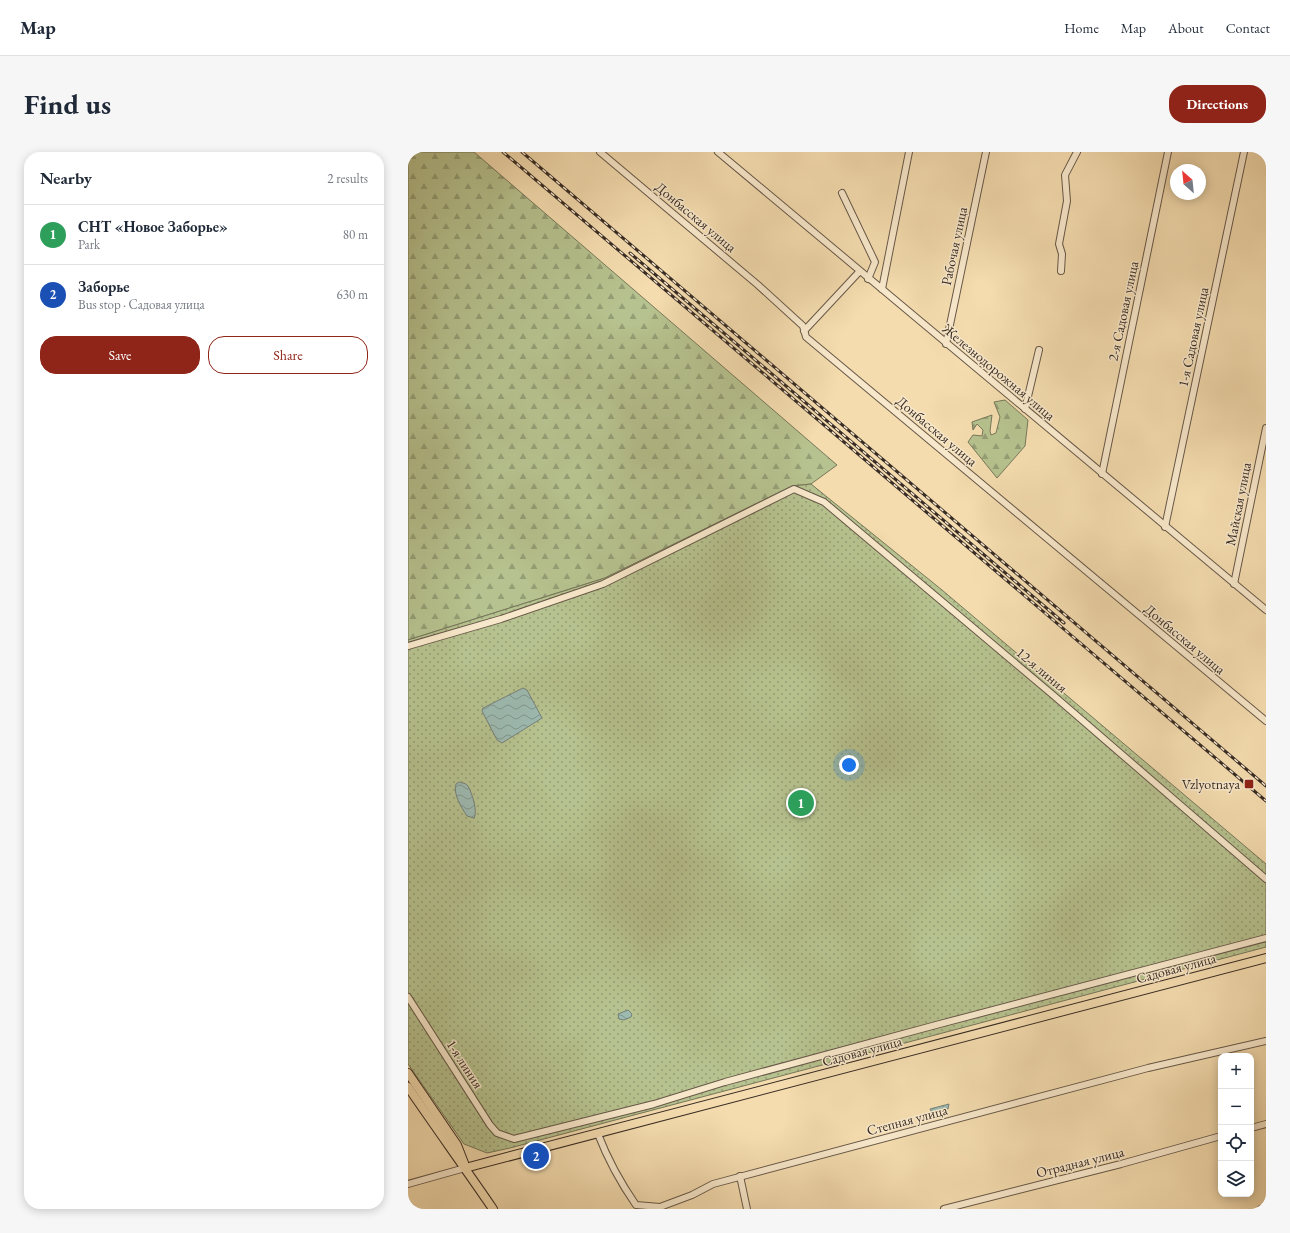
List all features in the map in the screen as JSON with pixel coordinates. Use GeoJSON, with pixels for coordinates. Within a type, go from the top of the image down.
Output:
{"type":"FeatureCollection","features":[{"type":"Feature","properties":{"kind":"main road","name":"Садовая улица"},"geometry":{"type":"LineString","coordinates":[[465,1168],[1266,958]]}},
{"type":"Feature","properties":{"kind":"main road"},"geometry":{"type":"LineString","coordinates":[[408,1073],[457,1145],[465,1168]]}},
{"type":"Feature","properties":{"kind":"main road"},"geometry":{"type":"LineString","coordinates":[[408,1087],[450,1150],[465,1168],[494,1209]]}},
{"type":"Feature","properties":{"kind":"street","name":"Донбасская улица"},"geometry":{"type":"LineString","coordinates":[[600,152],[758,285],[803,326],[806,337],[1266,721]]}},
{"type":"Feature","properties":{"kind":"street","name":"Железнодорожная улица"},"geometry":{"type":"LineString","coordinates":[[718,152],[859,272],[882,289],[1266,610]]}},
{"type":"Feature","properties":{"kind":"street"},"geometry":{"type":"LineString","coordinates":[[882,289],[909,152]]}},
{"type":"Feature","properties":{"kind":"street","name":"Рабочая улица"},"geometry":{"type":"LineString","coordinates":[[946,344],[986,152]]}},
{"type":"Feature","properties":{"kind":"street"},"geometry":{"type":"LineString","coordinates":[[1061,271],[1062,254],[1059,244],[1067,201],[1065,175],[1077,152]]}},
{"type":"Feature","properties":{"kind":"street","name":"2-я Садовая улица"},"geometry":{"type":"LineString","coordinates":[[1102,474],[1168,152]]}},
{"type":"Feature","properties":{"kind":"street","name":"1-я Садовая улица"},"geometry":{"type":"LineString","coordinates":[[1166,527],[1244,152]]}},
{"type":"Feature","properties":{"kind":"street"},"geometry":{"type":"LineString","coordinates":[[842,193],[875,262],[886,267]]}},
{"type":"Feature","properties":{"kind":"street"},"geometry":{"type":"LineString","coordinates":[[868,279],[875,262]]}},
{"type":"Feature","properties":{"kind":"street"},"geometry":{"type":"LineString","coordinates":[[804,331],[859,272]]}},
{"type":"Feature","properties":{"kind":"street"},"geometry":{"type":"LineString","coordinates":[[1025,409],[1039,350]]}},
{"type":"Feature","properties":{"kind":"street","name":"Майская улица"},"geometry":{"type":"LineString","coordinates":[[1234,584],[1266,428]]}},
{"type":"Feature","properties":{"kind":"street","name":"12-я линия"},"geometry":{"type":"LineString","coordinates":[[408,646],[501,619],[603,584],[794,489],[824,502],[1054,695],[1266,879]]}},
{"type":"Feature","properties":{"kind":"street","name":"1-я линия"},"geometry":{"type":"LineString","coordinates":[[408,997],[490,1125],[497,1133],[506,1138],[514,1139],[654,1104],[725,1082],[1266,938]]}},
{"type":"Feature","properties":{"kind":"street","name":"Степная улица"},"geometry":{"type":"LineString","coordinates":[[598,1134],[609,1162],[622,1186],[636,1205],[660,1207],[692,1195],[713,1184],[740,1176],[1148,1068],[1266,1041]]}},
{"type":"Feature","properties":{"kind":"street"},"geometry":{"type":"LineString","coordinates":[[1254,1127],[1266,1124]]}},
{"type":"Feature","properties":{"kind":"street","name":"Отрадная улица"},"geometry":{"type":"LineString","coordinates":[[944,1209],[1121,1164],[1218,1137]]}},
{"type":"Feature","properties":{"kind":"street"},"geometry":{"type":"LineString","coordinates":[[409,1182],[465,1168]]}},
{"type":"Feature","properties":{"kind":"street"},"geometry":{"type":"LineString","coordinates":[[740,1176],[747,1209]]}},
{"type":"Feature","properties":{"kind":"street"},"geometry":{"type":"LineString","coordinates":[[1261,1209],[1266,1208]]}},
{"type":"Feature","properties":{"kind":"green space"},"geometry":{"type":"Polygon","coordinates":[[[408,152],[474,152],[837,465],[811,484],[792,486],[605,578],[408,640],[408,152]]]}},
{"type":"Feature","properties":{"kind":"green space"},"geometry":{"type":"Polygon","coordinates":[[[1005,400],[1028,420],[1025,446],[997,478],[968,442],[973,435],[982,436],[983,430],[977,424],[973,430],[972,422],[992,415],[990,431],[991,435],[996,433],[1000,417],[994,402],[1005,400]]]}},
{"type":"Feature","properties":{"kind":"green space"},"geometry":{"type":"Polygon","coordinates":[[[811,484],[942,590],[1266,864],[1266,947],[510,1148],[487,1153],[464,1144],[408,1064],[408,640],[605,578],[792,486],[811,484]]]}},
{"type":"Feature","properties":{"kind":"water"},"geometry":{"type":"Polygon","coordinates":[[[523,688],[527,690],[542,718],[502,743],[497,740],[482,711],[483,708],[523,688]]]}},
{"type":"Feature","properties":{"kind":"water"},"geometry":{"type":"Polygon","coordinates":[[[459,782],[466,784],[470,789],[475,807],[474,818],[467,816],[458,800],[455,788],[456,784],[459,782]]]}},
{"type":"Feature","properties":{"kind":"water"},"geometry":{"type":"Polygon","coordinates":[[[628,1010],[632,1014],[631,1017],[624,1020],[619,1019],[618,1014],[628,1010]]]}},
{"type":"Feature","properties":{"kind":"water"},"geometry":{"type":"Polygon","coordinates":[[[949,1104],[948,1109],[932,1113],[930,1109],[949,1104]]]}},
{"type":"Feature","properties":{"kind":"railway"},"geometry":{"type":"LineString","coordinates":[[503,152],[1266,801]]}},
{"type":"Feature","properties":{"kind":"railway"},"geometry":{"type":"LineString","coordinates":[[522,152],[1266,786]]}},
{"type":"Feature","properties":{"kind":"railway"},"geometry":{"type":"LineString","coordinates":[[630,253],[1064,623]]}},
{"type":"Feature","properties":{"kind":"place","name":"Vzlyotnaya"},"geometry":{"type":"Point","coordinates":[1249,784]}},
{"type":"Feature","properties":{"kind":"place","name":"СНТ «Новое Заборье»"},"geometry":{"type":"Point","coordinates":[801,803]}},
{"type":"Feature","properties":{"kind":"place","name":"Заборье"},"geometry":{"type":"Point","coordinates":[536,1156]}}]}
